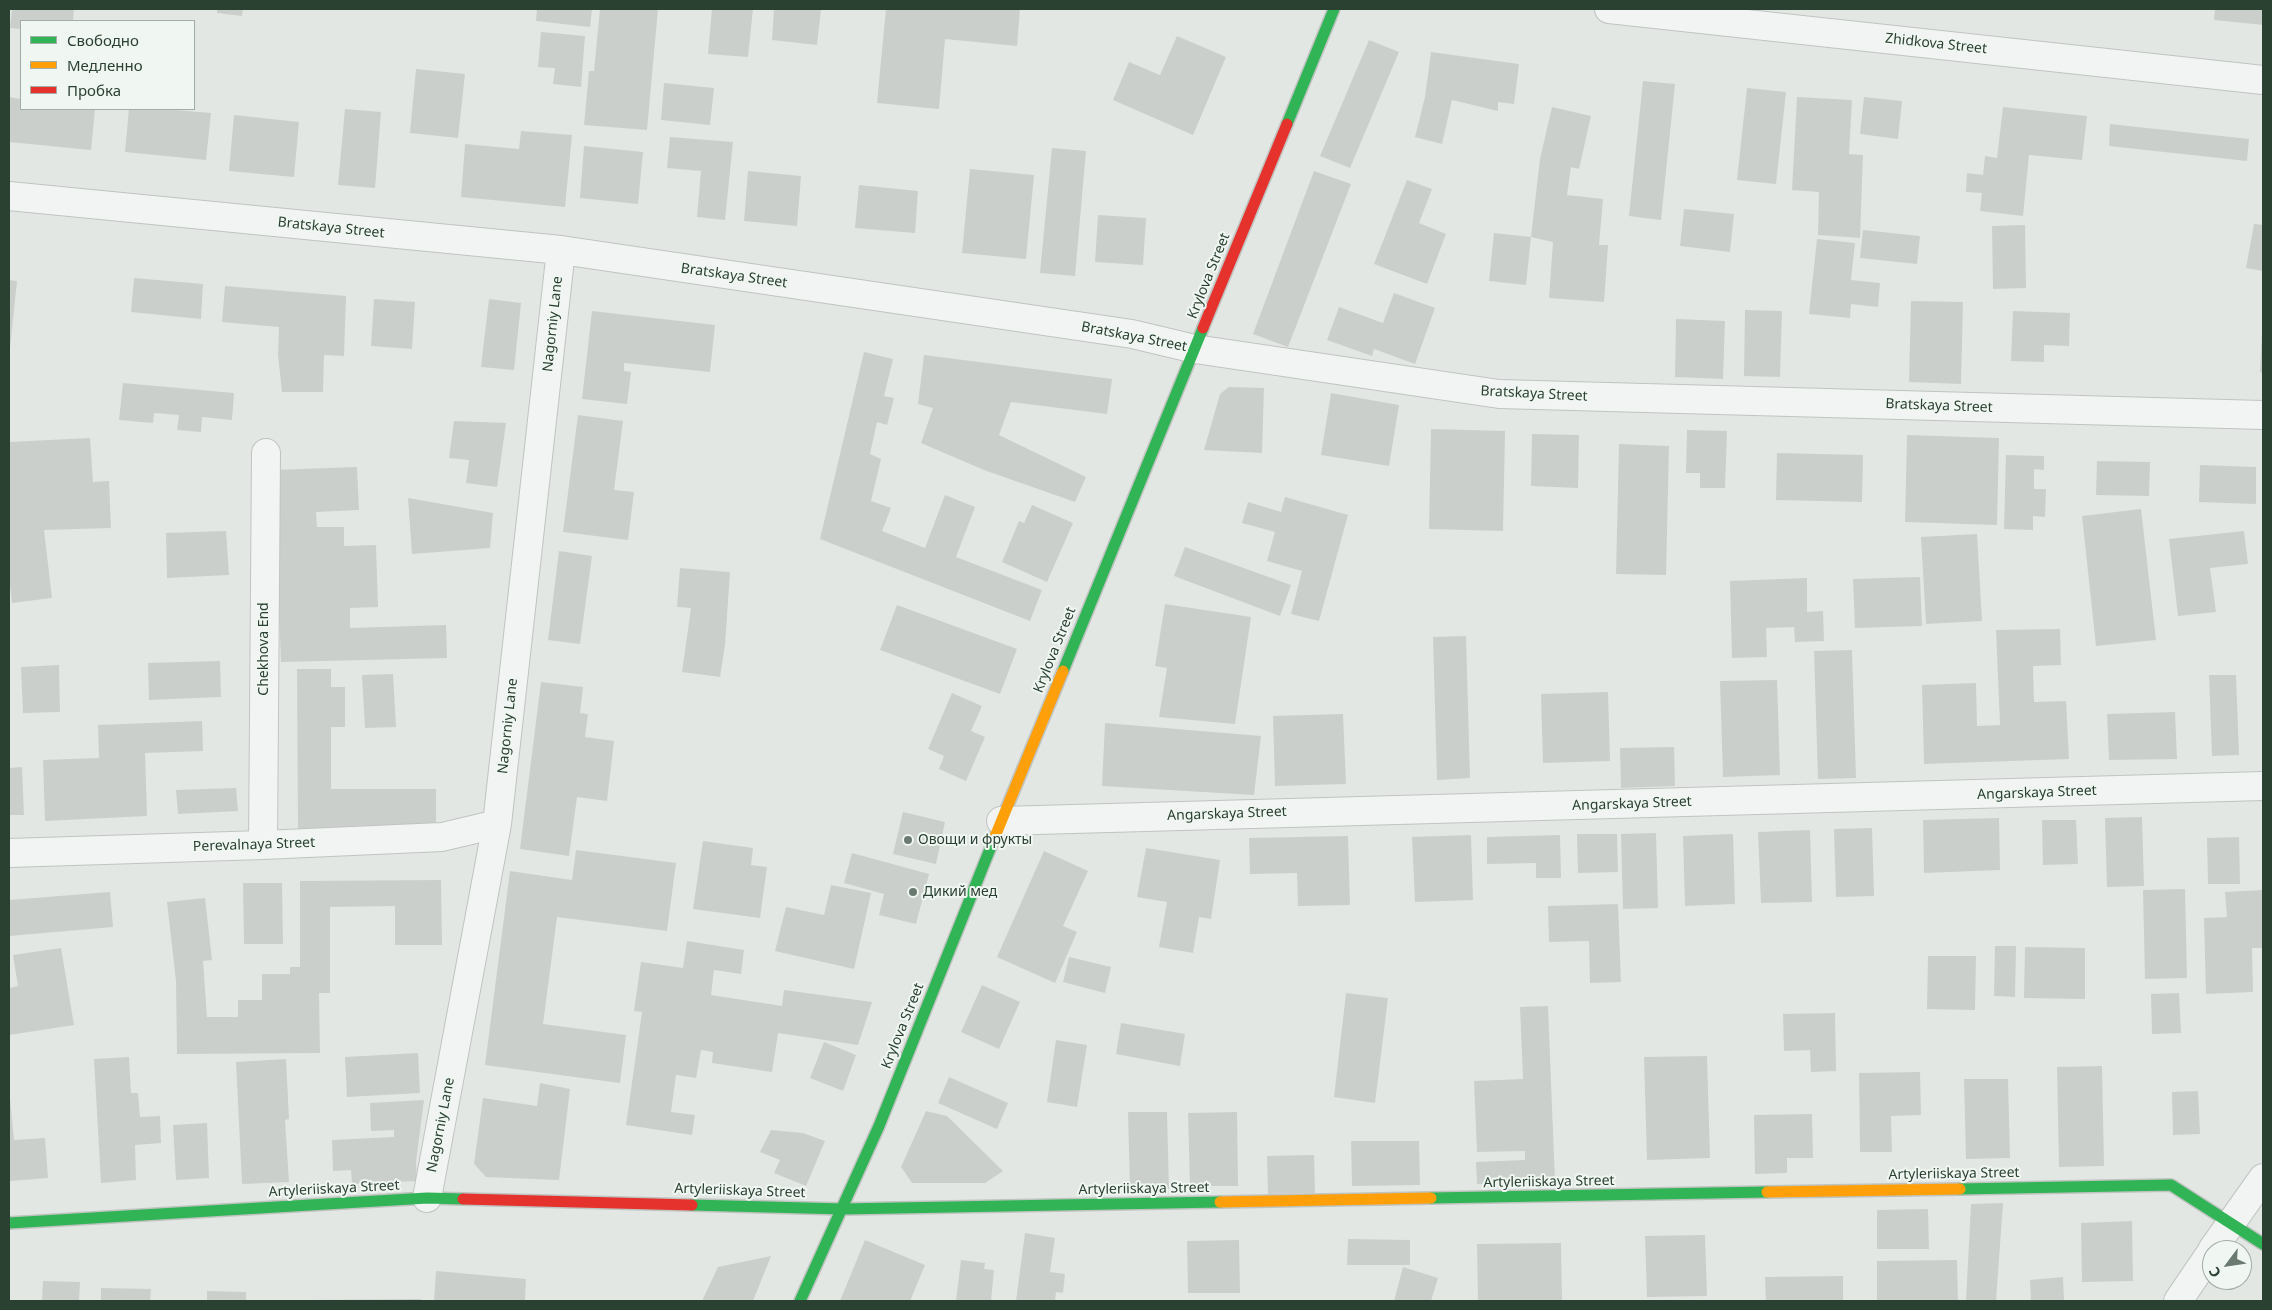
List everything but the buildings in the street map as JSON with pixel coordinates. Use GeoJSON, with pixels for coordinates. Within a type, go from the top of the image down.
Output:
{"type":"FeatureCollection","features":[{"type":"Feature","properties":{"kind":"street","name":"Krylova Street"},"geometry":{"type":"LineString","coordinates":[[800,1301],[879,1126],[1001,821],[1334,9]]}},
{"type":"Feature","properties":{"kind":"street","name":"Zhidkova Street"},"geometry":{"type":"LineString","coordinates":[[1609,9],[2263,80]]}},
{"type":"Feature","properties":{"kind":"street","name":"Bratskaya Street"},"geometry":{"type":"LineString","coordinates":[[9,196],[561,250],[1132,334],[1195,349],[1499,394],[2263,416]]}},
{"type":"Feature","properties":{"kind":"street","name":"Nagorniy Lane"},"geometry":{"type":"LineString","coordinates":[[428,1198],[497,824],[561,250]]}},
{"type":"Feature","properties":{"kind":"street","name":"Chekhova End"},"geometry":{"type":"LineString","coordinates":[[263,845],[266,453]]}},
{"type":"Feature","properties":{"kind":"street","name":"Angarskaya Street"},"geometry":{"type":"LineString","coordinates":[[1001,821],[2263,786]]}},
{"type":"Feature","properties":{"kind":"street","name":"Perevalnaya Street"},"geometry":{"type":"LineString","coordinates":[[9,853],[442,837],[497,824]]}},
{"type":"Feature","properties":{"kind":"street"},"geometry":{"type":"LineString","coordinates":[[2219,1240],[2263,1178]]}},
{"type":"Feature","properties":{"kind":"street","name":"Artyleriiskaya Street"},"geometry":{"type":"LineString","coordinates":[[9,1223],[428,1198],[843,1209],[2171,1185],[2263,1244]]}},
{"type":"Feature","properties":{"kind":"street"},"geometry":{"type":"LineString","coordinates":[[2178,1301],[2202,1265]]}},
{"type":"Feature","properties":{"kind":"traffic: fast"},"geometry":{"type":"LineString","coordinates":[[1287,124],[1334,9]]}},
{"type":"Feature","properties":{"kind":"traffic: fast"},"geometry":{"type":"LineString","coordinates":[[1063,671],[1203,328]]}},
{"type":"Feature","properties":{"kind":"traffic: fast"},"geometry":{"type":"LineString","coordinates":[[800,1301],[879,1126],[994,839]]}},
{"type":"Feature","properties":{"kind":"traffic: fast"},"geometry":{"type":"LineString","coordinates":[[1960,1189],[2171,1185],[2263,1244]]}},
{"type":"Feature","properties":{"kind":"traffic: fast"},"geometry":{"type":"LineString","coordinates":[[1431,1198],[1767,1192]]}},
{"type":"Feature","properties":{"kind":"traffic: fast"},"geometry":{"type":"LineString","coordinates":[[9,1223],[427,1198],[463,1199]]}},
{"type":"Feature","properties":{"kind":"traffic: fast"},"geometry":{"type":"LineString","coordinates":[[692,1205],[843,1209],[1220,1202]]}},
{"type":"Feature","properties":{"kind":"traffic: slow"},"geometry":{"type":"LineString","coordinates":[[994,839],[1063,671]]}},
{"type":"Feature","properties":{"kind":"traffic: slow"},"geometry":{"type":"LineString","coordinates":[[1767,1192],[1960,1189]]}},
{"type":"Feature","properties":{"kind":"traffic: slow"},"geometry":{"type":"LineString","coordinates":[[1220,1202],[1431,1198]]}},
{"type":"Feature","properties":{"kind":"traffic: jam"},"geometry":{"type":"LineString","coordinates":[[1203,328],[1287,124]]}},
{"type":"Feature","properties":{"kind":"traffic: jam"},"geometry":{"type":"LineString","coordinates":[[463,1199],[692,1205]]}},
{"type":"Feature","properties":{"kind":"place","name":"Овощи и фрукты"},"geometry":{"type":"Point","coordinates":[908,840]}},
{"type":"Feature","properties":{"kind":"place","name":"Дикий мед"},"geometry":{"type":"Point","coordinates":[913,892]}}]}
